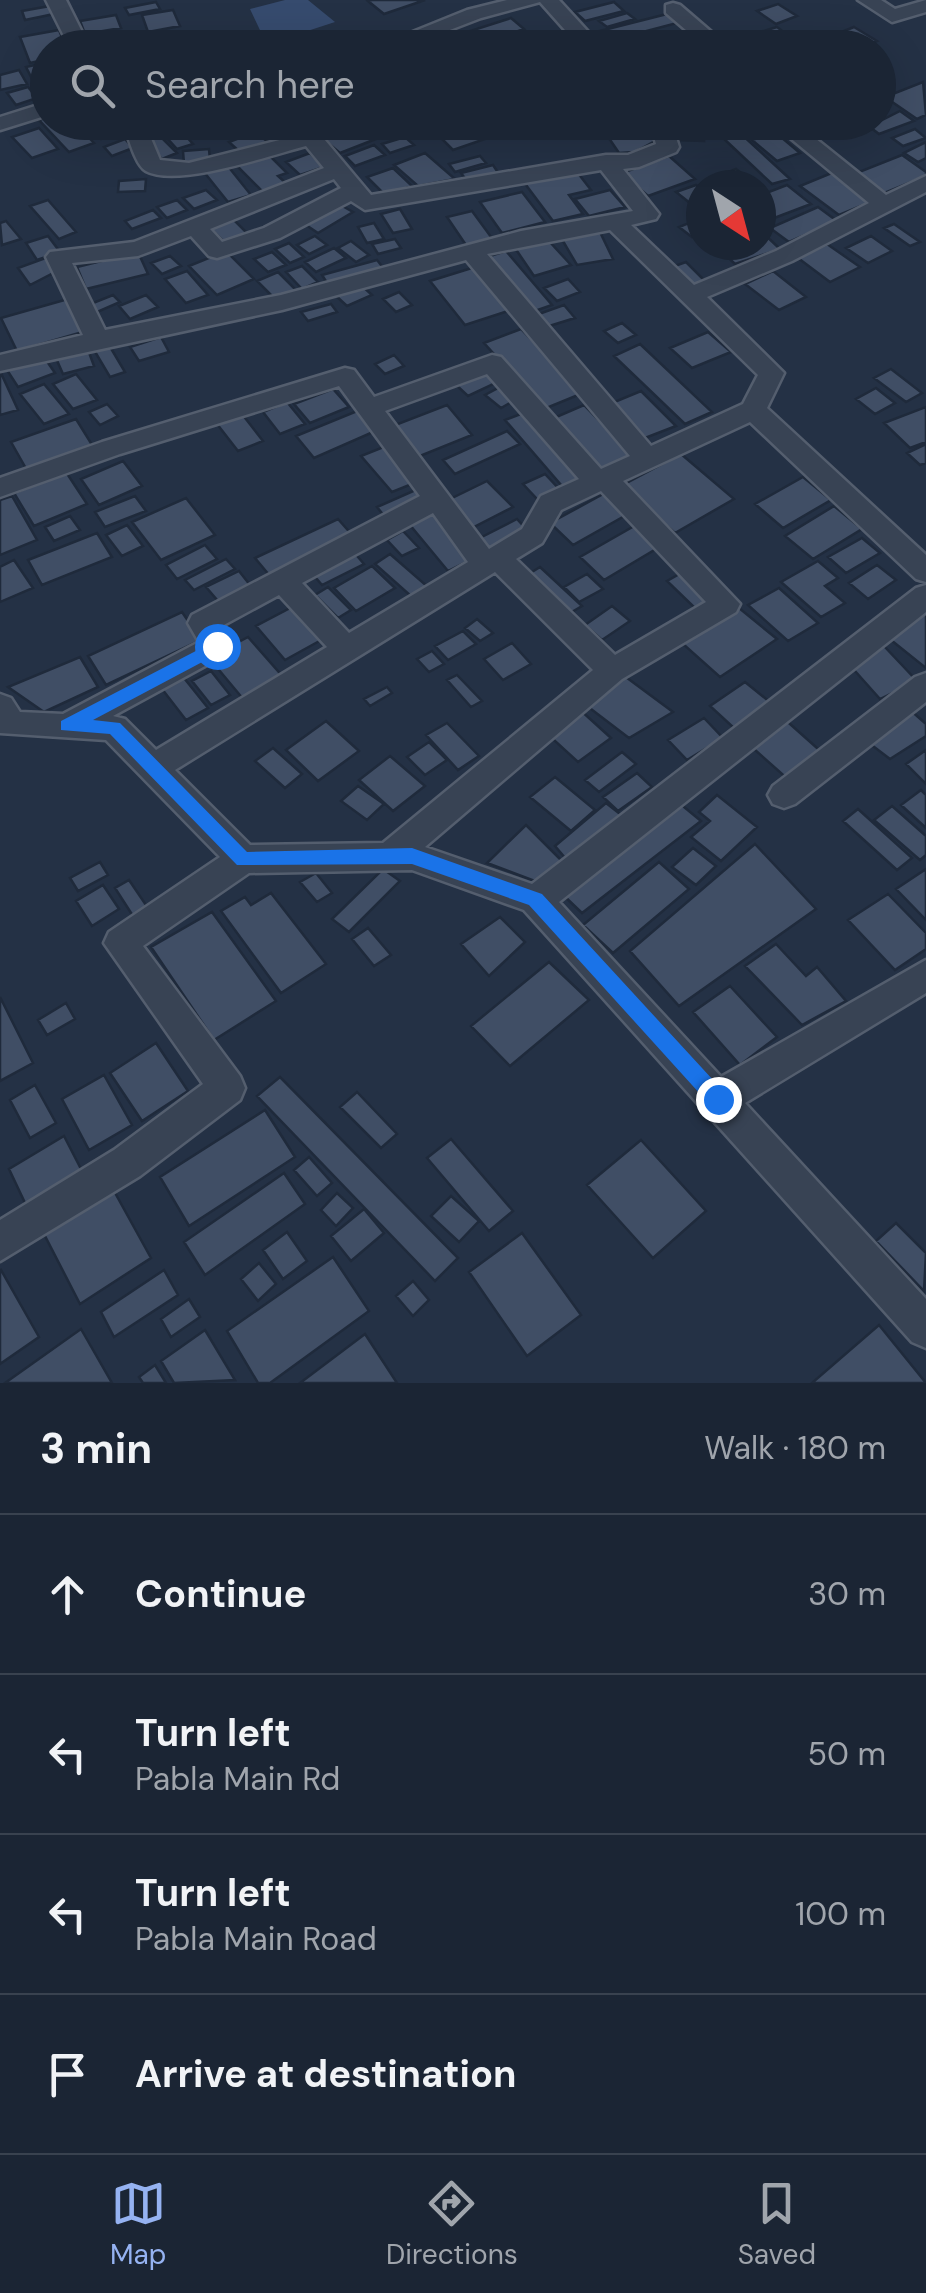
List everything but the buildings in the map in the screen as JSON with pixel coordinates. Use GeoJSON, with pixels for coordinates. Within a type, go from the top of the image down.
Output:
{"type":"FeatureCollection","features":[{"type":"Feature","properties":{"kind":"street"},"geometry":{"type":"LineString","coordinates":[[56,0],[71,30]]}},
{"type":"Feature","properties":{"kind":"street"},"geometry":{"type":"LineString","coordinates":[[432,30],[474,14],[531,0]]}},
{"type":"Feature","properties":{"kind":"street"},"geometry":{"type":"LineString","coordinates":[[548,0],[577,30]]}},
{"type":"Feature","properties":{"kind":"street"},"geometry":{"type":"LineString","coordinates":[[868,0],[892,16],[926,6]]}},
{"type":"Feature","properties":{"kind":"street"},"geometry":{"type":"LineString","coordinates":[[673,9],[698,30]]}},
{"type":"Feature","properties":{"kind":"street"},"geometry":{"type":"LineString","coordinates":[[0,124],[30,114]]}},
{"type":"Feature","properties":{"kind":"street"},"geometry":{"type":"LineString","coordinates":[[141,140],[152,166],[189,170],[303,140]]}},
{"type":"Feature","properties":{"kind":"street"},"geometry":{"type":"LineString","coordinates":[[313,140],[365,203],[606,162],[631,162],[668,147],[666,140]]}},
{"type":"Feature","properties":{"kind":"street"},"geometry":{"type":"LineString","coordinates":[[803,140],[884,204]]}},
{"type":"Feature","properties":{"kind":"street"},"geometry":{"type":"LineString","coordinates":[[0,363],[282,302],[520,238],[648,214],[606,162]]}},
{"type":"Feature","properties":{"kind":"street"},"geometry":{"type":"LineString","coordinates":[[97,339],[58,257],[138,249],[338,170]]}},
{"type":"Feature","properties":{"kind":"street"},"geometry":{"type":"LineString","coordinates":[[690,295],[784,256],[926,183]]}},
{"type":"Feature","properties":{"kind":"street"},"geometry":{"type":"LineString","coordinates":[[194,225],[218,251],[272,233],[355,190]]}},
{"type":"Feature","properties":{"kind":"street"},"geometry":{"type":"LineString","coordinates":[[154,767],[532,536],[551,503],[753,410],[771,373],[615,222]]}},
{"type":"Feature","properties":{"kind":"street"},"geometry":{"type":"LineString","coordinates":[[473,253],[647,459]]}},
{"type":"Feature","properties":{"kind":"street"},"geometry":{"type":"LineString","coordinates":[[368,408],[492,363],[601,480],[726,604],[612,671],[389,857]]}},
{"type":"Feature","properties":{"kind":"street"},"geometry":{"type":"LineString","coordinates":[[0,488],[112,448],[345,376],[437,500],[491,561],[612,671]]}},
{"type":"Feature","properties":{"kind":"street"},"geometry":{"type":"LineString","coordinates":[[753,410],[926,572]]}},
{"type":"Feature","properties":{"kind":"street"},"geometry":{"type":"LineString","coordinates":[[67,726],[217,646],[202,622],[437,500]]}},
{"type":"Feature","properties":{"kind":"street"},"geometry":{"type":"LineString","coordinates":[[282,580],[346,649]]}},
{"type":"Feature","properties":{"kind":"street"},"geometry":{"type":"LineString","coordinates":[[536,900],[926,596]]}},
{"type":"Feature","properties":{"kind":"street"},"geometry":{"type":"LineString","coordinates":[[784,795],[926,684]]}},
{"type":"Feature","properties":{"kind":"street"},"geometry":{"type":"LineString","coordinates":[[0,706],[10,724],[114,728],[243,859]]}},
{"type":"Feature","properties":{"kind":"street"},"geometry":{"type":"LineString","coordinates":[[0,1242],[127,1163],[227,1088],[121,943],[243,859],[412,856],[536,900],[926,1328]]}},
{"type":"Feature","properties":{"kind":"street"},"geometry":{"type":"LineString","coordinates":[[718,1099],[926,975]]}},
{"type":"Feature","properties":{"kind":"water"},"geometry":{"type":"Polygon","coordinates":[[[285,0],[308,0],[335,22],[310,30],[260,30],[250,9],[285,0]]]}},
{"type":"Feature","properties":{"kind":"route"},"geometry":{"type":"LineString","coordinates":[[217,646],[67,726],[114,728],[243,859],[412,856],[536,900],[718,1099]]}}]}
